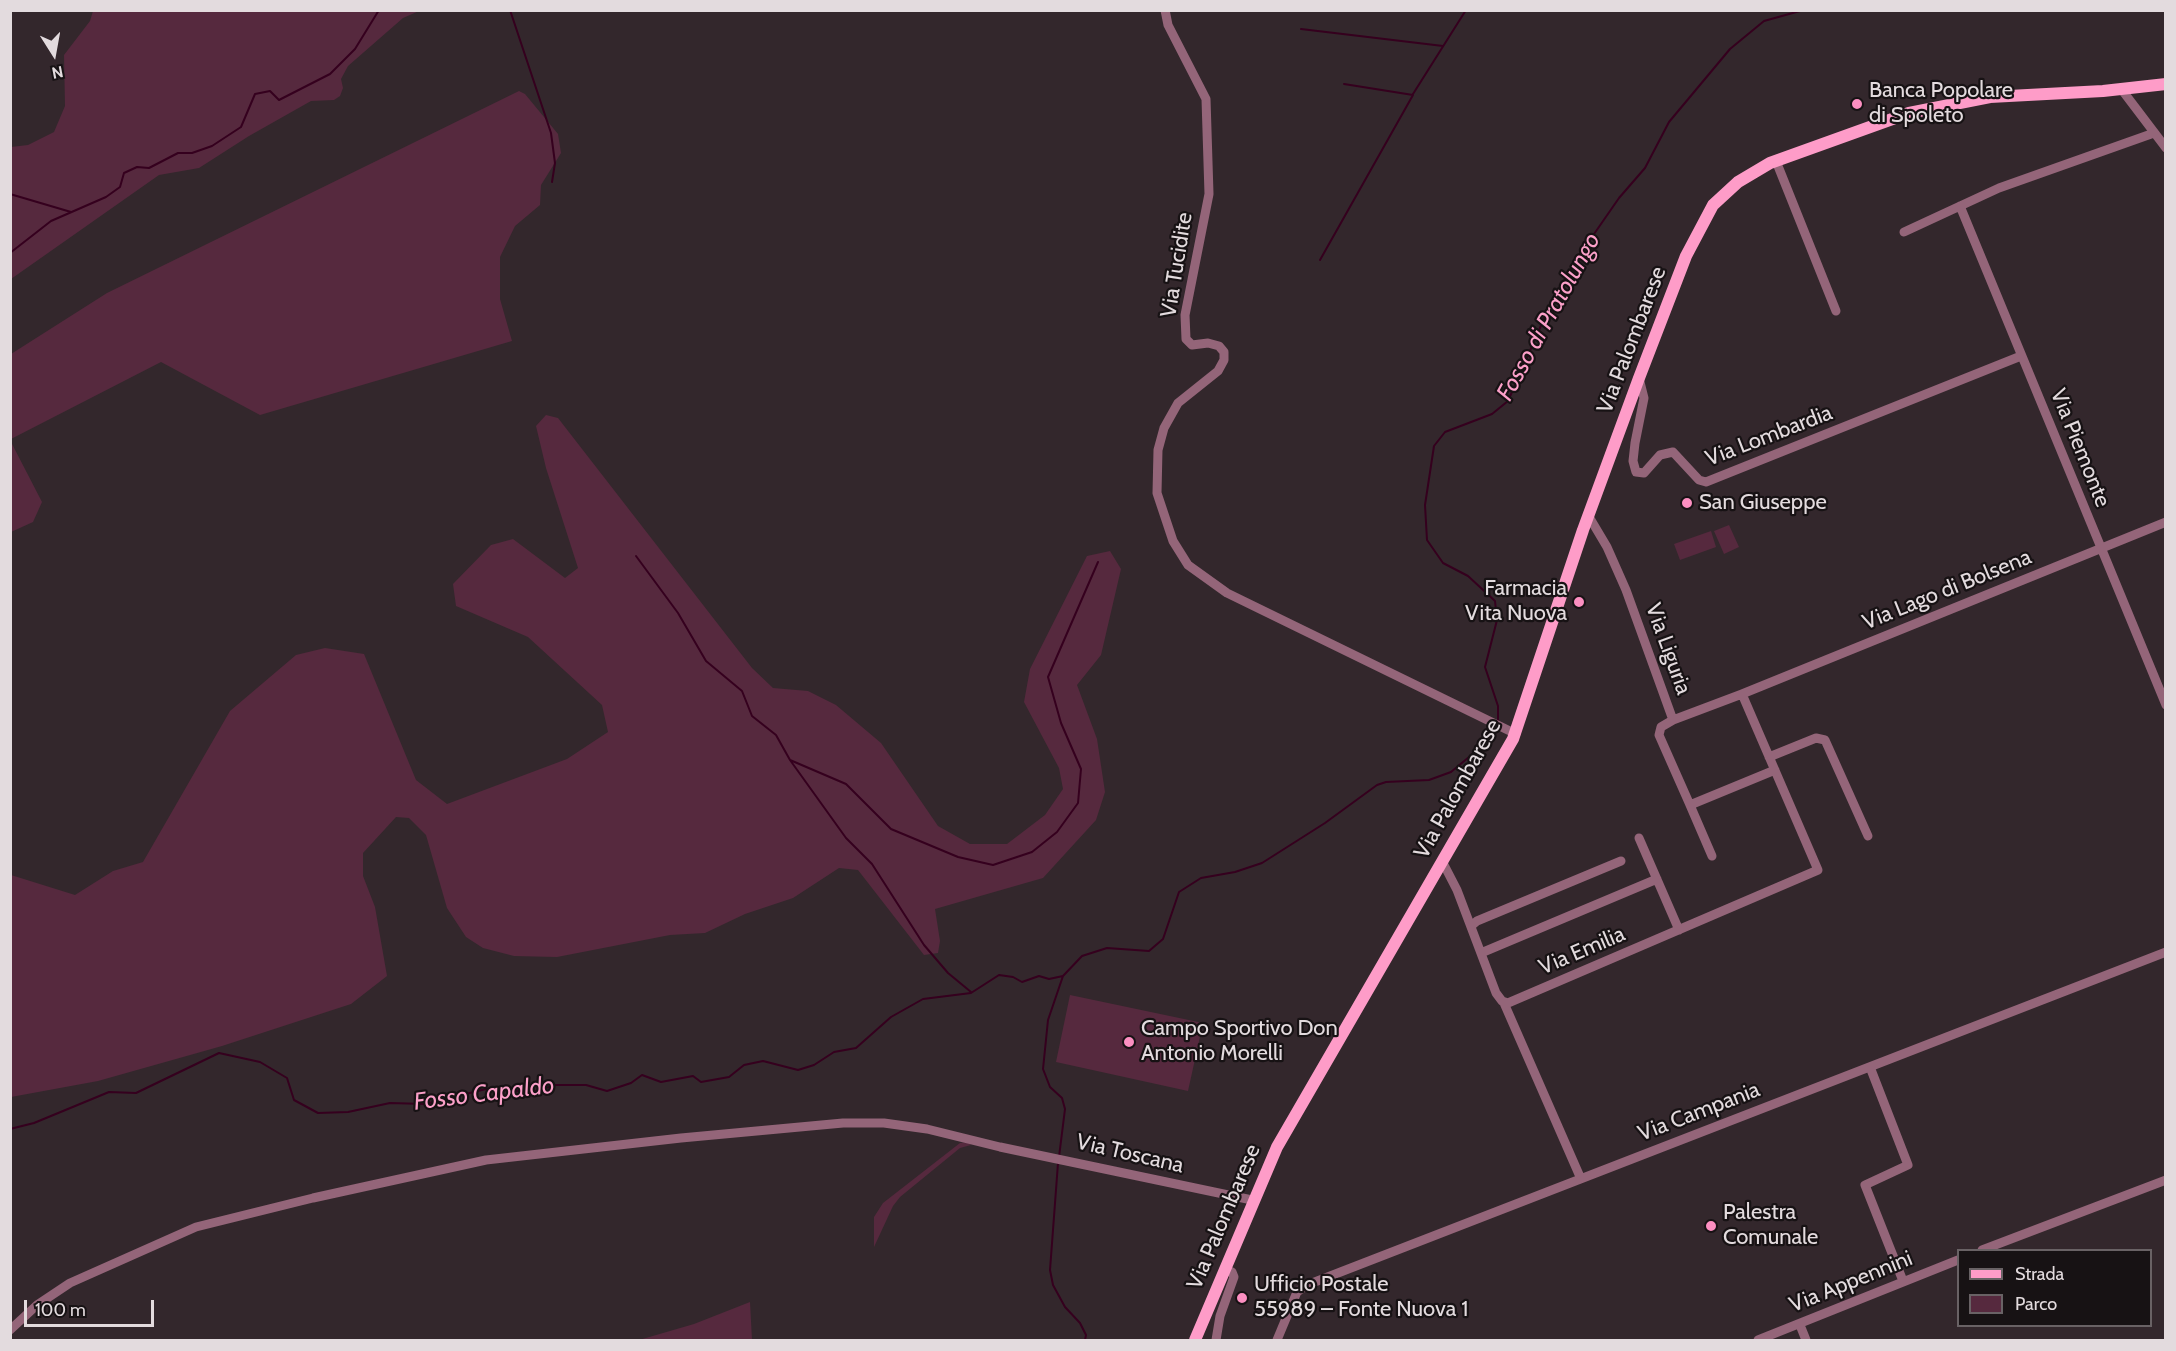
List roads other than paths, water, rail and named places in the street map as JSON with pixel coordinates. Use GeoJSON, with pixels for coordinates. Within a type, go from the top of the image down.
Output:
{"type":"FeatureCollection","features":[{"type":"Feature","properties":{"kind":"main road","name":"Via Palombarese"},"geometry":{"type":"LineString","coordinates":[[1194,1341],[1252,1200],[1295,1114],[1442,861],[1510,731],[1639,378],[1686,256],[1706,215],[1732,186],[1776,161],[1882,121],[1949,103],[2006,95],[2122,90],[2166,84]]}},
{"type":"Feature","properties":{"kind":"street","name":"Via Tucidite"},"geometry":{"type":"LineString","coordinates":[[1165,10],[1168,25],[1206,99],[1209,194],[1185,315],[1186,339],[1192,345],[1208,343],[1219,346],[1224,352],[1224,360],[1218,371],[1178,403],[1164,428],[1158,450],[1157,493],[1173,542],[1188,565],[1227,593],[1510,731]]}},
{"type":"Feature","properties":{"kind":"street"},"geometry":{"type":"LineString","coordinates":[[2122,90],[2166,148]]}},
{"type":"Feature","properties":{"kind":"street"},"geometry":{"type":"LineString","coordinates":[[1904,232],[2006,185],[2154,132]]}},
{"type":"Feature","properties":{"kind":"street"},"geometry":{"type":"LineString","coordinates":[[1776,161],[1836,311]]}},
{"type":"Feature","properties":{"kind":"street","name":"Via Piemonte"},"geometry":{"type":"LineString","coordinates":[[1960,206],[2099,548],[2166,705]]}},
{"type":"Feature","properties":{"kind":"street","name":"Via Lombardia"},"geometry":{"type":"LineString","coordinates":[[1639,378],[1644,398],[1633,461],[1636,472],[1644,473],[1660,455],[1670,452],[1678,454],[1699,480],[1706,482],[2021,356]]}},
{"type":"Feature","properties":{"kind":"street","name":"Via Liguria"},"geometry":{"type":"LineString","coordinates":[[1588,515],[1607,547],[1626,590],[1673,720],[1742,694]]}},
{"type":"Feature","properties":{"kind":"street","name":"Via Lago di Bolsena"},"geometry":{"type":"LineString","coordinates":[[1742,694],[2166,522]]}},
{"type":"Feature","properties":{"kind":"street"},"geometry":{"type":"LineString","coordinates":[[1690,805],[1775,770],[1742,694]]}},
{"type":"Feature","properties":{"kind":"street"},"geometry":{"type":"LineString","coordinates":[[1673,720],[1661,727],[1659,735],[1713,856]]}},
{"type":"Feature","properties":{"kind":"street"},"geometry":{"type":"LineString","coordinates":[[1769,757],[1816,738],[1825,740],[1868,836]]}},
{"type":"Feature","properties":{"kind":"street","name":"Via Emilia"},"geometry":{"type":"LineString","coordinates":[[1504,1003],[1511,1002],[1818,870],[1775,770]]}},
{"type":"Feature","properties":{"kind":"street"},"geometry":{"type":"LineString","coordinates":[[1639,838],[1679,930]]}},
{"type":"Feature","properties":{"kind":"street"},"geometry":{"type":"LineString","coordinates":[[1442,861],[1471,926],[1496,993],[1504,1003],[1581,1179]]}},
{"type":"Feature","properties":{"kind":"street"},"geometry":{"type":"LineString","coordinates":[[1471,926],[1477,921],[1621,861]]}},
{"type":"Feature","properties":{"kind":"street"},"geometry":{"type":"LineString","coordinates":[[1481,953],[1657,879]]}},
{"type":"Feature","properties":{"kind":"street","name":"Via Campania"},"geometry":{"type":"LineString","coordinates":[[1277,1341],[1297,1292],[1303,1286],[2166,952]]}},
{"type":"Feature","properties":{"kind":"street"},"geometry":{"type":"LineString","coordinates":[[1870,1067],[1908,1165],[1866,1185],[1903,1281]]}},
{"type":"Feature","properties":{"kind":"street","name":"Via Toscana"},"geometry":{"type":"LineString","coordinates":[[10,1330],[38,1305],[70,1282],[196,1227],[313,1198],[486,1160],[850,1122],[884,1123],[927,1129],[1000,1148],[1046,1155],[1252,1200]]}},
{"type":"Feature","properties":{"kind":"street"},"geometry":{"type":"LineString","coordinates":[[1987,1249],[2166,1180]]}},
{"type":"Feature","properties":{"kind":"street","name":"Via Appennini"},"geometry":{"type":"LineString","coordinates":[[1758,1341],[1957,1261]]}},
{"type":"Feature","properties":{"kind":"street"},"geometry":{"type":"LineString","coordinates":[[1216,1341],[1221,1316],[1234,1277],[1232,1272],[1224,1269]]}},
{"type":"Feature","properties":{"kind":"street"},"geometry":{"type":"LineString","coordinates":[[1800,1325],[1806,1341]]}},
{"type":"Feature","properties":{"kind":"waterway"},"geometry":{"type":"LineString","coordinates":[[10,253],[51,221],[106,197],[120,187],[124,173],[137,167],[149,168],[178,153],[192,153],[212,146],[241,127],[255,94],[270,91],[279,100],[330,74],[355,49],[379,10]]}},
{"type":"Feature","properties":{"kind":"waterway"},"geometry":{"type":"LineString","coordinates":[[510,10],[551,133],[555,163],[552,182]]}},
{"type":"Feature","properties":{"kind":"waterway"},"geometry":{"type":"LineString","coordinates":[[1413,94],[1466,10]]}},
{"type":"Feature","properties":{"kind":"waterway","name":"Fosso di Pratolungo"},"geometry":{"type":"LineString","coordinates":[[1498,722],[1498,706],[1485,667],[1497,620],[1495,601],[1468,576],[1443,563],[1427,540],[1425,505],[1434,446],[1445,432],[1492,414],[1508,401],[1550,305],[1576,260],[1619,198],[1645,168],[1669,122],[1730,49],[1764,21],[1812,10]]}},
{"type":"Feature","properties":{"kind":"waterway"},"geometry":{"type":"LineString","coordinates":[[1301,29],[1443,46]]}},
{"type":"Feature","properties":{"kind":"waterway"},"geometry":{"type":"LineString","coordinates":[[1320,260],[1413,95],[1344,84]]}},
{"type":"Feature","properties":{"kind":"waterway"},"geometry":{"type":"LineString","coordinates":[[10,194],[71,212]]}},
{"type":"Feature","properties":{"kind":"waterway"},"geometry":{"type":"LineString","coordinates":[[636,556],[678,613],[706,661],[742,691],[752,716],[776,735],[790,760],[846,838],[872,864],[924,945],[948,973],[971,992]]}},
{"type":"Feature","properties":{"kind":"waterway"},"geometry":{"type":"LineString","coordinates":[[790,760],[846,784],[891,829],[958,857],[993,865],[1032,852],[1057,832],[1078,803],[1081,769],[1061,723],[1048,677],[1098,562]]}},
{"type":"Feature","properties":{"kind":"waterway","name":"Fosso di Pratolungo"},"geometry":{"type":"LineString","coordinates":[[1059,1157],[1065,1109],[1062,1098],[1050,1087],[1043,1069],[1048,1020],[1063,976],[1082,956],[1107,948],[1149,951],[1163,939],[1179,892],[1201,878],[1235,872],[1262,863],[1325,823],[1377,785],[1386,782],[1429,780],[1451,772],[1487,742],[1496,727]]}},
{"type":"Feature","properties":{"kind":"waterway","name":"Fosso Capaldo"},"geometry":{"type":"LineString","coordinates":[[10,1129],[34,1123],[109,1092],[136,1093],[219,1053],[260,1062],[287,1078],[294,1100],[318,1113],[348,1112],[390,1103],[425,1104],[486,1089],[532,1092],[556,1085],[586,1085],[607,1091],[631,1083],[642,1075],[661,1082],[693,1076],[701,1082],[729,1077],[744,1065],[763,1061],[798,1070],[814,1065],[834,1052],[856,1048],[891,1017],[923,999],[971,993],[999,975],[1013,977],[1022,982],[1039,976],[1049,979],[1063,976]]}},
{"type":"Feature","properties":{"kind":"waterway"},"geometry":{"type":"LineString","coordinates":[[1058,1163],[1050,1270],[1053,1285],[1065,1307],[1080,1323],[1086,1335],[1085,1340]]}},
{"type":"Feature","properties":{"kind":"place","name":"Banca Popolare di Spoleto"},"geometry":{"type":"Point","coordinates":[1857,104]}},
{"type":"Feature","properties":{"kind":"place","name":"San Giuseppe"},"geometry":{"type":"Point","coordinates":[1687,503]}},
{"type":"Feature","properties":{"kind":"place","name":"Farmacia Vita Nuova"},"geometry":{"type":"Point","coordinates":[1579,602]}},
{"type":"Feature","properties":{"kind":"place","name":"Campo Sportivo Don Antonio Morelli"},"geometry":{"type":"Point","coordinates":[1129,1042]}},
{"type":"Feature","properties":{"kind":"place","name":"Palestra Comunale"},"geometry":{"type":"Point","coordinates":[1711,1226]}},
{"type":"Feature","properties":{"kind":"place","name":"Ufficio Postale 55989 – Fonte Nuova 1"},"geometry":{"type":"Point","coordinates":[1242,1298]}}]}
